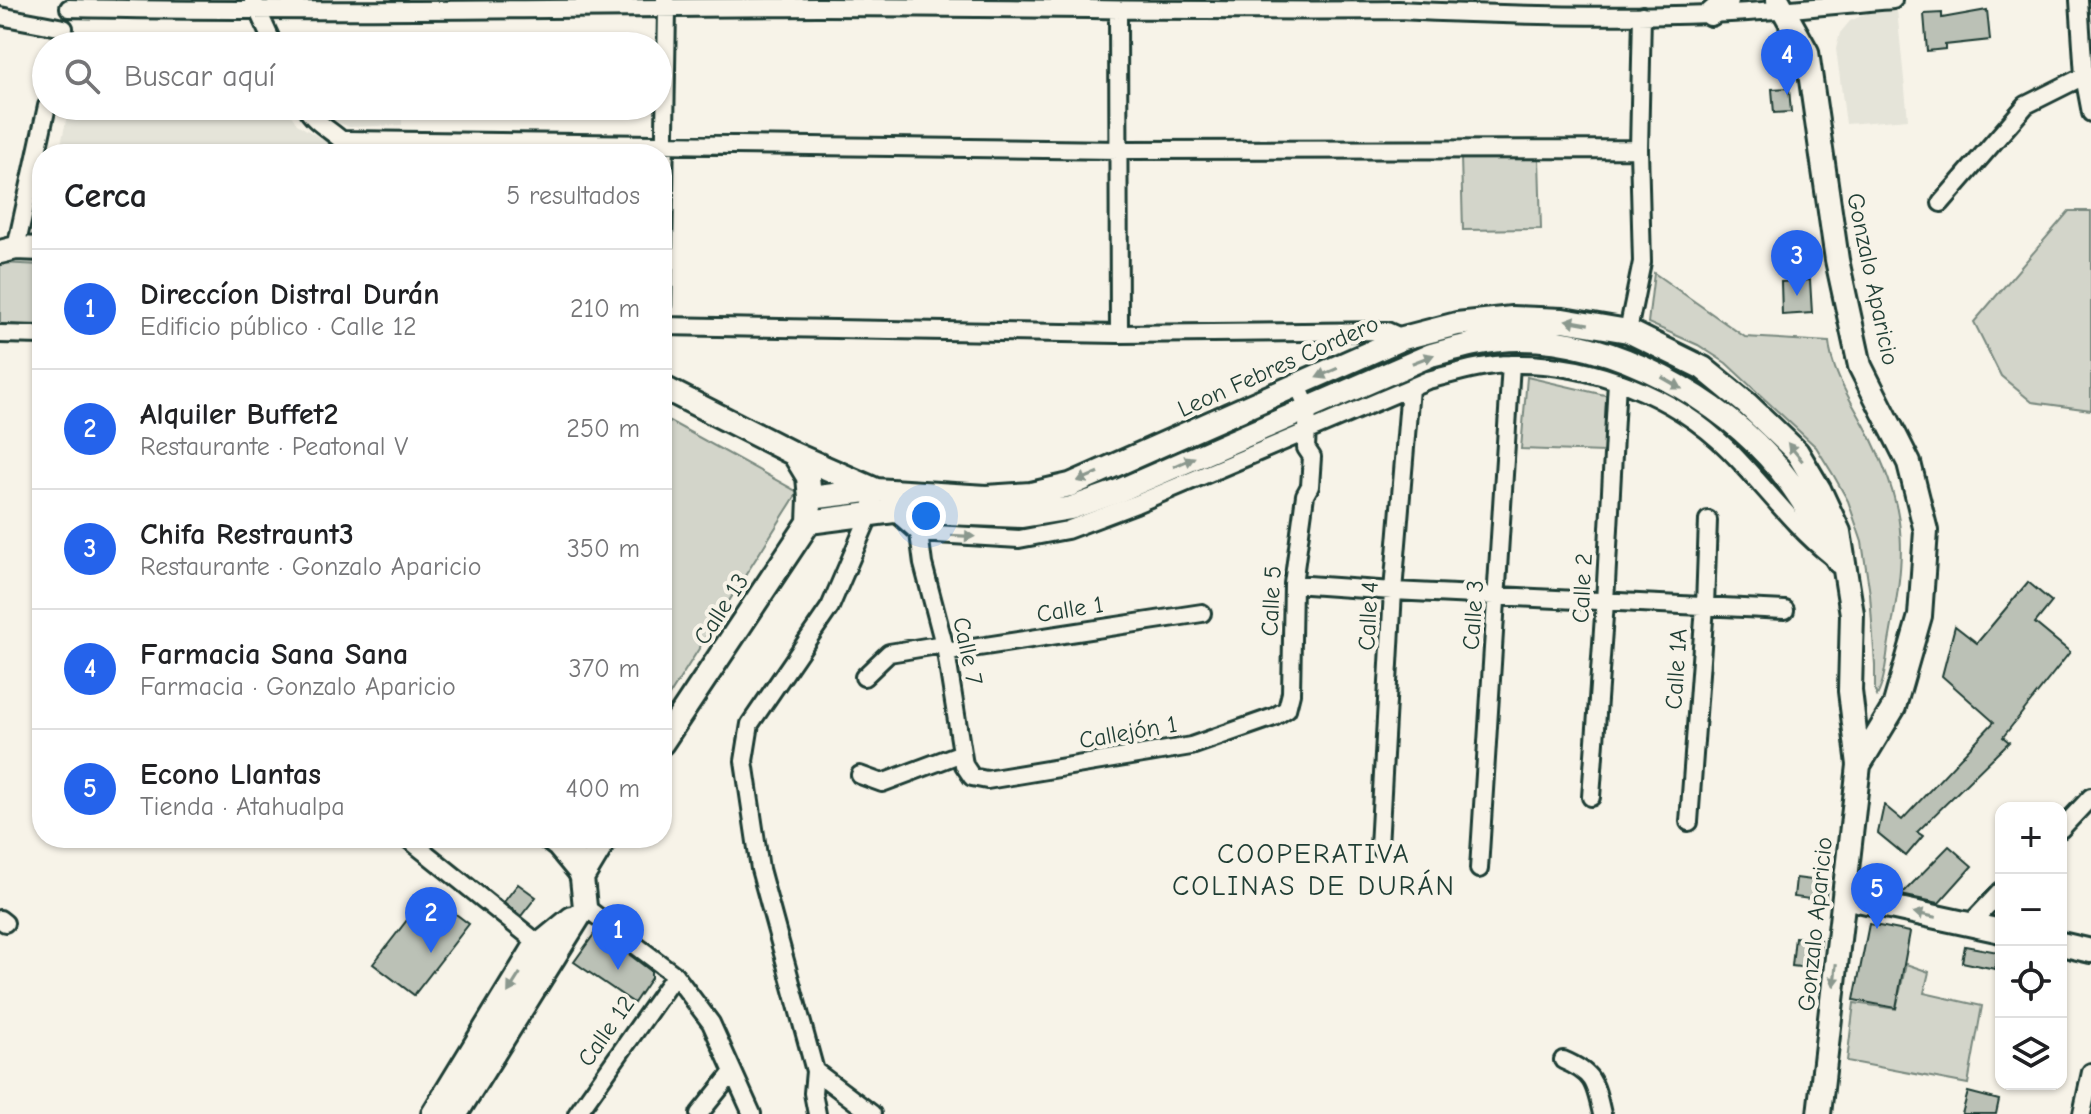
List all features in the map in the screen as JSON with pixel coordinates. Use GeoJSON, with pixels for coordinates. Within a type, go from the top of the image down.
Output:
{"type":"FeatureCollection","features":[{"type":"Feature","properties":{"kind":"street"},"geometry":{"type":"LineString","coordinates":[[63,32],[70,4],[1397,5],[1599,7],[1642,15],[1782,3],[1893,0]]}},
{"type":"Feature","properties":{"kind":"street"},"geometry":{"type":"LineString","coordinates":[[2079,0],[2091,113]]}},
{"type":"Feature","properties":{"kind":"street","name":"Gonzalo Aparicio"},"geometry":{"type":"LineString","coordinates":[[1782,3],[1807,52],[1837,260],[1860,366],[1909,463],[1926,531],[1920,616],[1894,707],[1859,765],[1819,1114]]}},
{"type":"Feature","properties":{"kind":"street"},"geometry":{"type":"LineString","coordinates":[[666,4],[666,32]]}},
{"type":"Feature","properties":{"kind":"street"},"geometry":{"type":"LineString","coordinates":[[254,6],[267,32]]}},
{"type":"Feature","properties":{"kind":"street"},"geometry":{"type":"LineString","coordinates":[[1106,7],[1120,150],[1119,334]]}},
{"type":"Feature","properties":{"kind":"street"},"geometry":{"type":"LineString","coordinates":[[1628,331],[1642,262],[1639,149],[1642,15]]}},
{"type":"Feature","properties":{"kind":"street"},"geometry":{"type":"LineString","coordinates":[[0,16],[64,28]]}},
{"type":"Feature","properties":{"kind":"street"},"geometry":{"type":"LineString","coordinates":[[1941,203],[2026,105],[2088,76]]}},
{"type":"Feature","properties":{"kind":"street"},"geometry":{"type":"LineString","coordinates":[[36,144],[43,120]]}},
{"type":"Feature","properties":{"kind":"street"},"geometry":{"type":"LineString","coordinates":[[315,120],[345,144]]}},
{"type":"Feature","properties":{"kind":"street"},"geometry":{"type":"LineString","coordinates":[[666,120],[666,144]]}},
{"type":"Feature","properties":{"kind":"street"},"geometry":{"type":"LineString","coordinates":[[672,145],[1120,150],[1639,149]]}},
{"type":"Feature","properties":{"kind":"street"},"geometry":{"type":"LineString","coordinates":[[32,156],[5,246],[32,248]]}},
{"type":"Feature","properties":{"kind":"street","name":"Leon Febres Cordero"},"geometry":{"type":"LineString","coordinates":[[810,498],[875,490],[986,497],[1031,494],[1070,485],[1403,338],[1457,324],[1512,318],[1563,320],[1628,331],[1703,368],[1747,404],[1797,452],[1808,490]]}},
{"type":"Feature","properties":{"kind":"street"},"geometry":{"type":"LineString","coordinates":[[672,326],[1119,334],[1387,331],[1403,338]]}},
{"type":"Feature","properties":{"kind":"street"},"geometry":{"type":"LineString","coordinates":[[0,334],[32,335]]}},
{"type":"Feature","properties":{"kind":"street","name":"Leon Febres Cordero"},"geometry":{"type":"LineString","coordinates":[[809,522],[894,511],[1022,516],[1071,508],[1307,419],[1431,355],[1477,343],[1521,339],[1578,346],[1628,361],[1675,384],[1731,423],[1779,468],[1808,490],[1839,532],[1842,568],[1852,614],[1850,691],[1859,765]]}},
{"type":"Feature","properties":{"kind":"street"},"geometry":{"type":"LineString","coordinates":[[894,511],[919,533],[1019,539],[1067,530],[1136,504],[1307,419],[1474,368],[1511,364],[1570,367],[1617,381],[1682,413],[1727,448],[1810,539],[1842,568]]}},
{"type":"Feature","properties":{"kind":"street","name":"Calle 3"},"geometry":{"type":"LineString","coordinates":[[1479,869],[1511,364]]}},
{"type":"Feature","properties":{"kind":"street","name":"Calle 2"},"geometry":{"type":"LineString","coordinates":[[1591,797],[1617,381]]}},
{"type":"Feature","properties":{"kind":"street","name":"Calle 5"},"geometry":{"type":"LineString","coordinates":[[1287,709],[1291,693],[1293,584],[1312,457],[1306,448],[1307,419],[1298,386]]}},
{"type":"Feature","properties":{"kind":"street","name":"Calle 4"},"geometry":{"type":"LineString","coordinates":[[1379,847],[1393,591],[1410,388]]}},
{"type":"Feature","properties":{"kind":"street"},"geometry":{"type":"LineString","coordinates":[[672,392],[794,454],[875,490],[870,514],[830,607],[750,724],[744,761],[760,869],[815,1071],[813,1093],[817,1114]]}},
{"type":"Feature","properties":{"kind":"street"},"geometry":{"type":"LineString","coordinates":[[794,454],[808,477],[809,522]]}},
{"type":"Feature","properties":{"kind":"street","name":"Calle 1A"},"geometry":{"type":"LineString","coordinates":[[1689,822],[1705,606],[1708,520]]}},
{"type":"Feature","properties":{"kind":"street","name":"Calle 13"},"geometry":{"type":"LineString","coordinates":[[672,728],[809,522]]}},
{"type":"Feature","properties":{"kind":"street","name":"Calle 7"},"geometry":{"type":"LineString","coordinates":[[919,533],[923,564],[945,648],[964,765],[972,777]]}},
{"type":"Feature","properties":{"kind":"street"},"geometry":{"type":"LineString","coordinates":[[1293,584],[1785,610]]}},
{"type":"Feature","properties":{"kind":"street","name":"Calle 1"},"geometry":{"type":"LineString","coordinates":[[864,677],[889,653],[1202,613]]}},
{"type":"Feature","properties":{"kind":"street","name":"Callejón 1"},"geometry":{"type":"LineString","coordinates":[[972,777],[987,780],[1191,746],[1274,717],[1287,709]]}},
{"type":"Feature","properties":{"kind":"street"},"geometry":{"type":"LineString","coordinates":[[860,775],[882,783],[962,753]]}},
{"type":"Feature","properties":{"kind":"street"},"geometry":{"type":"LineString","coordinates":[[2067,823],[2091,797]]}},
{"type":"Feature","properties":{"kind":"street"},"geometry":{"type":"LineString","coordinates":[[419,848],[539,944]]}},
{"type":"Feature","properties":{"kind":"street"},"geometry":{"type":"LineString","coordinates":[[556,848],[582,878]]}},
{"type":"Feature","properties":{"kind":"street"},"geometry":{"type":"LineString","coordinates":[[456,1114],[585,907],[582,878],[571,848]]}},
{"type":"Feature","properties":{"kind":"street"},"geometry":{"type":"LineString","coordinates":[[582,878],[600,848]]}},
{"type":"Feature","properties":{"kind":"street"},"geometry":{"type":"LineString","coordinates":[[1844,897],[1995,930]]}},
{"type":"Feature","properties":{"kind":"street"},"geometry":{"type":"LineString","coordinates":[[1969,925],[1995,897]]}},
{"type":"Feature","properties":{"kind":"street"},"geometry":{"type":"LineString","coordinates":[[433,1114],[539,944],[585,907]]}},
{"type":"Feature","properties":{"kind":"street"},"geometry":{"type":"LineString","coordinates":[[585,907],[675,975],[711,1023],[752,1114]]}},
{"type":"Feature","properties":{"kind":"street"},"geometry":{"type":"LineString","coordinates":[[2067,945],[2091,951]]}},
{"type":"Feature","properties":{"kind":"street","name":"Calle 12"},"geometry":{"type":"LineString","coordinates":[[577,1114],[675,975]]}},
{"type":"Feature","properties":{"kind":"street"},"geometry":{"type":"LineString","coordinates":[[1563,1060],[1583,1068],[1596,1088],[1602,1114]]}},
{"type":"Feature","properties":{"kind":"street"},"geometry":{"type":"LineString","coordinates":[[815,1071],[872,1114]]}},
{"type":"Feature","properties":{"kind":"street"},"geometry":{"type":"LineString","coordinates":[[699,1114],[733,1072]]}},
{"type":"Feature","properties":{"kind":"street"},"geometry":{"type":"LineString","coordinates":[[2082,1114],[2091,1072]]}},
{"type":"Feature","properties":{"kind":"shaded area"},"geometry":{"type":"Polygon","coordinates":[[[1897,10],[1908,119],[1846,124],[1836,49],[1840,33],[1850,21],[1868,13],[1897,10]]]}},
{"type":"Feature","properties":{"kind":"shaded area"},"geometry":{"type":"Polygon","coordinates":[[[66,120],[294,120],[330,144],[61,144],[66,120]]]}},
{"type":"Feature","properties":{"kind":"shaded area"},"geometry":{"type":"Polygon","coordinates":[[[333,120],[402,120],[402,125],[349,127],[333,120]]]}},
{"type":"Feature","properties":{"kind":"shaded area"},"geometry":{"type":"Polygon","coordinates":[[[1461,157],[1539,158],[1541,229],[1463,230],[1461,157]]]}},
{"type":"Feature","properties":{"kind":"shaded area"},"geometry":{"type":"Polygon","coordinates":[[[2069,211],[2091,211],[2091,410],[2032,402],[2001,376],[1974,322],[2069,211]]]}},
{"type":"Feature","properties":{"kind":"shaded area"},"geometry":{"type":"Polygon","coordinates":[[[0,263],[32,265],[32,326],[0,324],[0,263]]]}},
{"type":"Feature","properties":{"kind":"shaded area"},"geometry":{"type":"Polygon","coordinates":[[[1654,273],[1745,337],[1829,342],[1840,380],[1884,466],[1898,515],[1901,561],[1884,677],[1877,696],[1870,594],[1862,542],[1848,501],[1816,447],[1726,363],[1698,345],[1648,323],[1654,273]]]}},
{"type":"Feature","properties":{"kind":"shaded area"},"geometry":{"type":"Polygon","coordinates":[[[1527,377],[1609,396],[1604,452],[1521,449],[1527,377]]]}},
{"type":"Feature","properties":{"kind":"shaded area"},"geometry":{"type":"Polygon","coordinates":[[[672,423],[798,492],[672,691],[672,423]]]}},
{"type":"Feature","properties":{"kind":"shaded area"},"geometry":{"type":"Polygon","coordinates":[[[1906,964],[1929,972],[1924,993],[1982,1006],[1968,1084],[1847,1061],[1854,1003],[1896,1009],[1906,964]]]}},
{"type":"Feature","properties":{"kind":"building"},"geometry":{"type":"Polygon","coordinates":[[[1987,10],[1990,40],[1945,45],[1945,49],[1927,51],[1924,14],[1942,13],[1942,18],[1987,10]]]}},
{"type":"Feature","properties":{"kind":"building"},"geometry":{"type":"Polygon","coordinates":[[[1789,88],[1791,112],[1774,113],[1772,89],[1789,88]]]}},
{"type":"Feature","properties":{"kind":"building"},"geometry":{"type":"Polygon","coordinates":[[[1810,280],[1812,313],[1782,315],[1781,282],[1810,280]]]}},
{"type":"Feature","properties":{"kind":"building"},"geometry":{"type":"Polygon","coordinates":[[[2028,582],[2052,602],[2035,623],[2070,652],[2003,737],[2009,742],[1917,832],[1923,836],[1906,856],[1878,833],[1884,805],[1902,820],[1994,722],[1942,676],[1955,626],[1977,643],[2028,582]]]}},
{"type":"Feature","properties":{"kind":"building"},"geometry":{"type":"Polygon","coordinates":[[[1949,846],[1972,866],[1939,903],[1901,895],[1949,846]]]}},
{"type":"Feature","properties":{"kind":"building"},"geometry":{"type":"Polygon","coordinates":[[[1796,878],[1828,882],[1825,901],[1794,897],[1796,878]]]}},
{"type":"Feature","properties":{"kind":"building"},"geometry":{"type":"Polygon","coordinates":[[[518,884],[536,897],[521,916],[504,902],[518,884]]]}},
{"type":"Feature","properties":{"kind":"building"},"geometry":{"type":"Polygon","coordinates":[[[428,893],[469,924],[414,995],[373,964],[428,893]]]}},
{"type":"Feature","properties":{"kind":"building"},"geometry":{"type":"Polygon","coordinates":[[[1869,924],[1910,932],[1896,1008],[1854,1000],[1869,924]]]}},
{"type":"Feature","properties":{"kind":"building"},"geometry":{"type":"Polygon","coordinates":[[[597,930],[651,971],[651,978],[634,1003],[574,962],[597,930]]]}},
{"type":"Feature","properties":{"kind":"building"},"geometry":{"type":"Polygon","coordinates":[[[1795,937],[1821,940],[1818,969],[1792,966],[1795,937]]]}},
{"type":"Feature","properties":{"kind":"building"},"geometry":{"type":"Polygon","coordinates":[[[1965,946],[1995,951],[1995,969],[1962,962],[1965,946]]]}},
{"type":"Feature","properties":{"kind":"building"},"geometry":{"type":"Polygon","coordinates":[[[1968,1092],[1999,1100],[1996,1114],[1962,1114],[1968,1092]]]}},
{"type":"Feature","properties":{"kind":"place","name":"Farmacia Sana Sana"},"geometry":{"type":"Point","coordinates":[1787,95]}},
{"type":"Feature","properties":{"kind":"place","name":"Chifa Restraunt3"},"geometry":{"type":"Point","coordinates":[1797,296]}},
{"type":"Feature","properties":{"kind":"place","name":"Econo Llantas"},"geometry":{"type":"Point","coordinates":[1877,929]}},
{"type":"Feature","properties":{"kind":"place","name":"Alquiler Buffet2"},"geometry":{"type":"Point","coordinates":[431,953]}},
{"type":"Feature","properties":{"kind":"place","name":"Direccíon Distral Durán"},"geometry":{"type":"Point","coordinates":[618,970]}},
{"type":"Feature","properties":{"kind":"district","name":"COOPERATIVA COLINAS DE DURÁN"},"geometry":{"type":"Point","coordinates":[1314,869]}}]}
